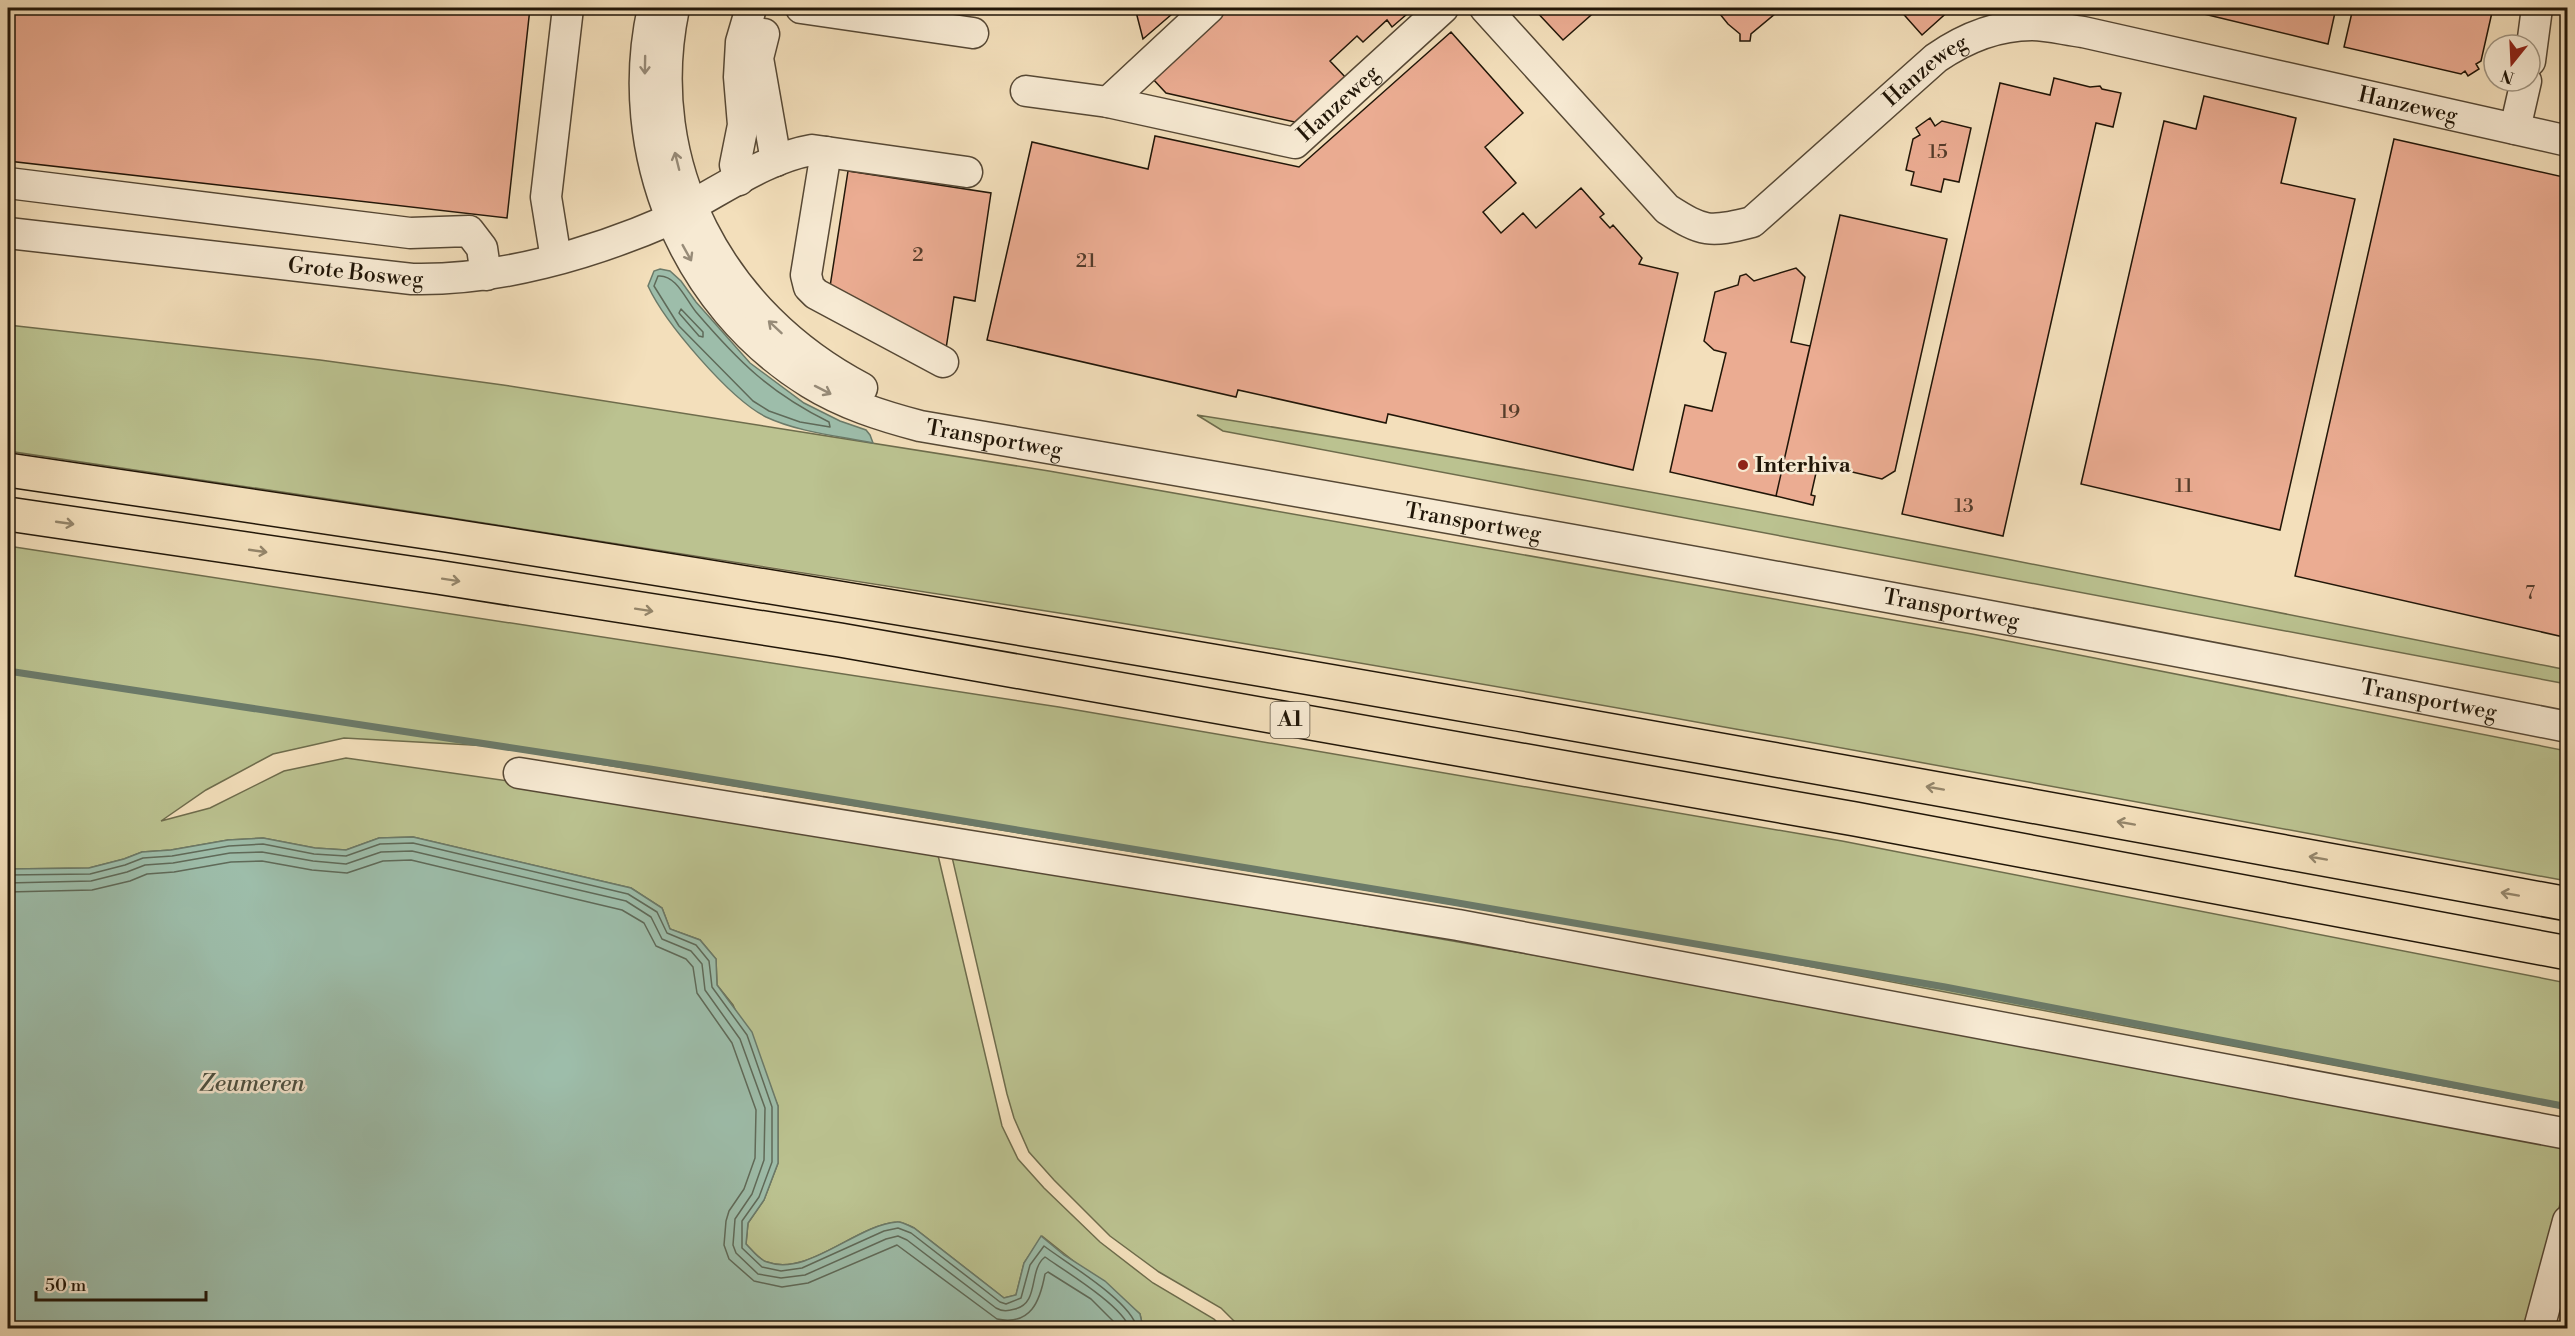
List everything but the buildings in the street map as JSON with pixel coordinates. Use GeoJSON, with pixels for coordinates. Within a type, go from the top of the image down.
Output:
{"type":"FeatureCollection","features":[{"type":"Feature","properties":{"kind":"highway","name":"A1"},"geometry":{"type":"LineString","coordinates":[[8,470],[442,534],[860,602],[1863,775],[2568,904]]}},
{"type":"Feature","properties":{"kind":"highway","name":"A1"},"geometry":{"type":"LineString","coordinates":[[8,514],[437,577],[840,640],[1854,819],[2568,953]]}},
{"type":"Feature","properties":{"kind":"street"},"geometry":{"type":"LineString","coordinates":[[556,259],[546,197],[568,8]]}},
{"type":"Feature","properties":{"kind":"street","name":"Transportweg"},"geometry":{"type":"LineString","coordinates":[[653,8],[646,45],[647,122],[657,178],[681,213],[700,226],[719,260],[748,299],[778,330],[809,356],[837,375],[909,406],[1942,591],[2568,710]]}},
{"type":"Feature","properties":{"kind":"street","name":"Transportweg"},"geometry":{"type":"LineString","coordinates":[[674,8],[667,55],[669,119],[678,166],[681,213],[692,262],[734,318],[762,347],[812,384],[884,417],[920,426],[1452,517],[1926,604],[2568,727]]}},
{"type":"Feature","properties":{"kind":"street"},"geometry":{"type":"LineString","coordinates":[[739,180],[735,165],[743,125],[739,77],[741,42],[751,8]]}},
{"type":"Feature","properties":{"kind":"street"},"geometry":{"type":"LineString","coordinates":[[770,8],[758,58],[776,161]]}},
{"type":"Feature","properties":{"kind":"street"},"geometry":{"type":"LineString","coordinates":[[801,8],[973,33]]}},
{"type":"Feature","properties":{"kind":"street"},"geometry":{"type":"LineString","coordinates":[[1108,102],[1209,8]]}},
{"type":"Feature","properties":{"kind":"street","name":"Hanzeweg"},"geometry":{"type":"LineString","coordinates":[[1026,91],[1108,102],[1295,143],[1443,8]]}},
{"type":"Feature","properties":{"kind":"street","name":"Hanzeweg"},"geometry":{"type":"LineString","coordinates":[[1485,8],[1666,209],[1691,224],[1708,230],[1724,229],[1752,222],[1936,58],[1960,42],[1985,32],[2032,25],[2083,32],[2568,141]]}},
{"type":"Feature","properties":{"kind":"street"},"geometry":{"type":"LineString","coordinates":[[2534,33],[2537,8]]}},
{"type":"Feature","properties":{"kind":"street"},"geometry":{"type":"LineString","coordinates":[[2515,129],[2523,93]]}},
{"type":"Feature","properties":{"kind":"street"},"geometry":{"type":"LineString","coordinates":[[681,213],[776,161],[794,153],[812,150],[967,172]]}},
{"type":"Feature","properties":{"kind":"street"},"geometry":{"type":"LineString","coordinates":[[826,152],[806,276],[809,287],[816,294],[943,362]]}},
{"type":"Feature","properties":{"kind":"street"},"geometry":{"type":"LineString","coordinates":[[8,183],[410,233],[469,231],[482,248],[486,275]]}},
{"type":"Feature","properties":{"kind":"street","name":"Grote Bosweg"},"geometry":{"type":"LineString","coordinates":[[8,233],[412,279],[446,280],[486,275],[556,259],[681,213]]}},
{"type":"Feature","properties":{"kind":"street"},"geometry":{"type":"LineString","coordinates":[[519,773],[1458,925],[2568,1134]]}},
{"type":"Feature","properties":{"kind":"street"},"geometry":{"type":"LineString","coordinates":[[2539,1329],[2568,1221]]}},
{"type":"Feature","properties":{"kind":"green space"},"geometry":{"type":"Polygon","coordinates":[[[8,325],[320,360],[503,385],[1049,471],[1972,634],[2567,751],[2567,881],[1823,745],[1265,647],[677,552],[8,451],[8,325]]]}},
{"type":"Feature","properties":{"kind":"green space"},"geometry":{"type":"Polygon","coordinates":[[[1197,415],[1541,472],[2055,568],[2567,670],[2567,684],[1223,431],[1197,415]]]}},
{"type":"Feature","properties":{"kind":"green space"},"geometry":{"type":"Polygon","coordinates":[[[8,546],[1059,707],[1842,841],[2567,983],[2567,1109],[1658,938],[490,746],[344,738],[273,754],[206,790],[161,821],[210,808],[284,771],[346,758],[516,782],[937,851],[1002,1126],[1018,1159],[1044,1188],[1100,1242],[1153,1283],[1214,1319],[1223,1328],[1143,1328],[1140,1314],[1042,1236],[1024,1263],[1016,1295],[1004,1298],[914,1228],[899,1222],[881,1225],[815,1257],[799,1262],[783,1265],[767,1262],[758,1257],[746,1244],[748,1223],[764,1200],[778,1163],[778,1106],[733,1005],[717,985],[716,959],[700,940],[670,929],[662,908],[631,888],[413,837],[379,838],[346,850],[315,848],[263,838],[228,840],[171,850],[142,852],[89,868],[8,869],[8,546]]]}},
{"type":"Feature","properties":{"kind":"green space"},"geometry":{"type":"Polygon","coordinates":[[[952,857],[1015,865],[1649,975],[2567,1143],[2567,1177],[2528,1328],[1241,1328],[1221,1308],[1159,1272],[1110,1236],[1029,1152],[1014,1118],[1007,1094],[952,857]]]}},
{"type":"Feature","properties":{"kind":"water"},"geometry":{"type":"Polygon","coordinates":[[[660,269],[670,271],[681,281],[696,302],[750,363],[804,403],[840,421],[866,430],[873,443],[791,426],[766,417],[751,408],[700,359],[656,302],[648,286],[654,271],[660,269]]]}},
{"type":"Feature","properties":{"kind":"water","name":"Zeumeren"},"geometry":{"type":"Polygon","coordinates":[[[413,837],[631,888],[662,908],[670,929],[700,940],[716,959],[717,985],[752,1032],[778,1106],[778,1163],[764,1200],[748,1223],[746,1244],[761,1259],[783,1265],[799,1262],[815,1257],[881,1225],[899,1222],[914,1228],[1004,1298],[1016,1295],[1024,1263],[1041,1236],[1064,1255],[1105,1281],[1140,1314],[1143,1328],[8,1328],[8,869],[89,868],[142,852],[171,850],[228,840],[263,838],[315,848],[346,850],[379,838],[413,837]]]}},
{"type":"Feature","properties":{"kind":"waterway"},"geometry":{"type":"LineString","coordinates":[[8,671],[650,769],[1452,902],[1945,987],[2568,1107]]}},
{"type":"Feature","properties":{"kind":"place","name":"Interhiva"},"geometry":{"type":"Point","coordinates":[1743,465]}}]}
